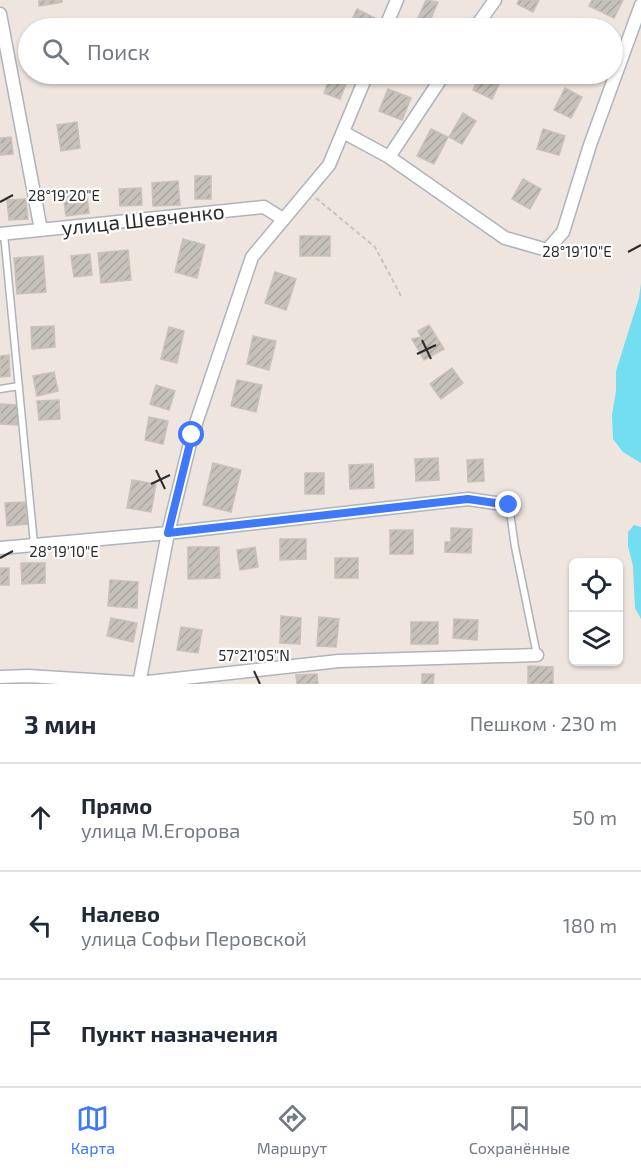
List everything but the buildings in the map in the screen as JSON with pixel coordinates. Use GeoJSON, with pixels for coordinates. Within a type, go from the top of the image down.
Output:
{"type":"FeatureCollection","features":[{"type":"Feature","properties":{"kind":"street"},"geometry":{"type":"LineString","coordinates":[[389,18],[397,0]]}},
{"type":"Feature","properties":{"kind":"street"},"geometry":{"type":"LineString","coordinates":[[482,18],[495,0]]}},
{"type":"Feature","properties":{"kind":"street"},"geometry":{"type":"LineString","coordinates":[[623,54],[641,5]]}},
{"type":"Feature","properties":{"kind":"street"},"geometry":{"type":"LineString","coordinates":[[0,14],[41,230]]}},
{"type":"Feature","properties":{"kind":"street"},"geometry":{"type":"LineString","coordinates":[[139,684],[168,533],[192,435],[252,257],[329,165],[363,84]]}},
{"type":"Feature","properties":{"kind":"street"},"geometry":{"type":"LineString","coordinates":[[389,157],[437,84]]}},
{"type":"Feature","properties":{"kind":"street"},"geometry":{"type":"LineString","coordinates":[[343,132],[389,157],[505,238],[548,250],[563,232],[590,145],[612,84]]}},
{"type":"Feature","properties":{"kind":"street","name":"улица Шевченко"},"geometry":{"type":"LineString","coordinates":[[2,234],[264,207],[283,219]]}},
{"type":"Feature","properties":{"kind":"street"},"geometry":{"type":"LineString","coordinates":[[0,548],[168,533],[468,499],[509,505]]}},
{"type":"Feature","properties":{"kind":"street"},"geometry":{"type":"LineString","coordinates":[[0,677],[28,676],[139,684],[339,661],[537,655]]}},
{"type":"Feature","properties":{"kind":"lane"},"geometry":{"type":"LineString","coordinates":[[2,234],[34,544]]}},
{"type":"Feature","properties":{"kind":"lane"},"geometry":{"type":"LineString","coordinates":[[0,389],[19,386]]}},
{"type":"Feature","properties":{"kind":"lane"},"geometry":{"type":"LineString","coordinates":[[509,505],[514,547],[537,655]]}},
{"type":"Feature","properties":{"kind":"path"},"geometry":{"type":"LineString","coordinates":[[308,191],[375,247],[401,296]]}},
{"type":"Feature","properties":{"kind":"water"},"geometry":{"type":"Polygon","coordinates":[[[641,283],[641,463],[623,452],[613,439],[612,415],[616,391],[616,371],[639,298],[641,283]]]}},
{"type":"Feature","properties":{"kind":"water"},"geometry":{"type":"Polygon","coordinates":[[[634,525],[641,527],[641,619],[635,608],[633,566],[628,546],[628,532],[634,525]]]}},
{"type":"Feature","properties":{"kind":"route"},"geometry":{"type":"LineString","coordinates":[[192,435],[168,533],[468,499],[509,505]]}}]}
